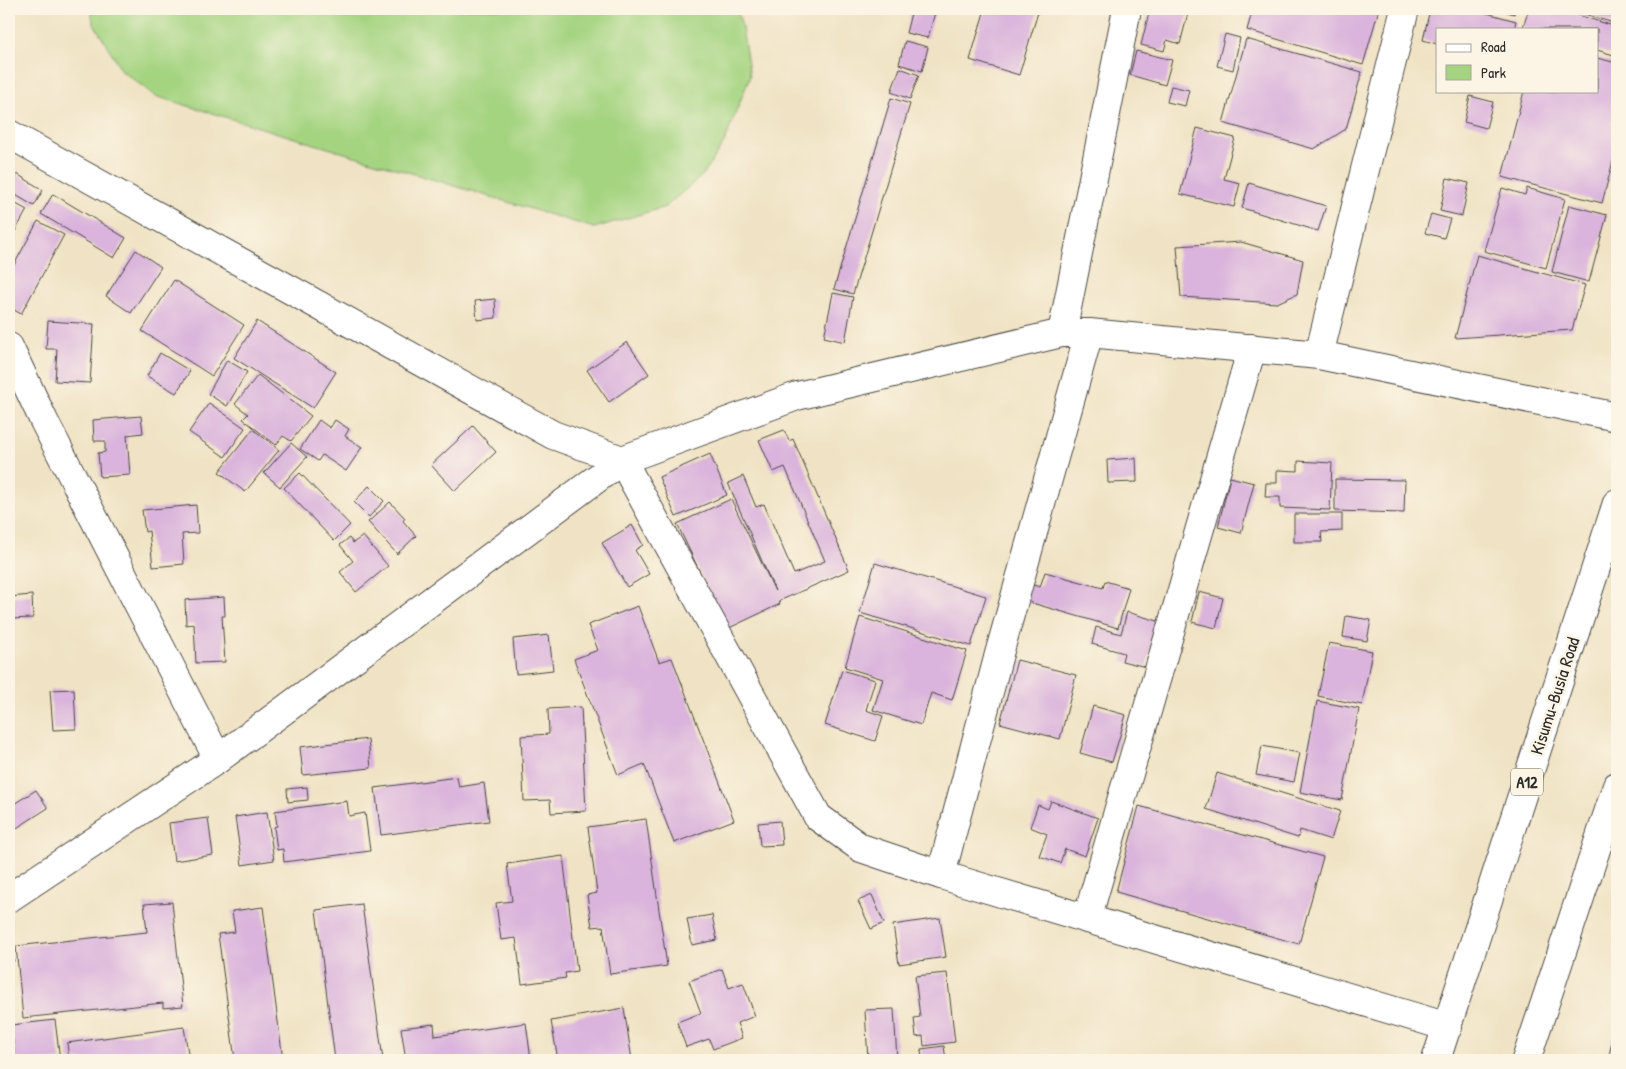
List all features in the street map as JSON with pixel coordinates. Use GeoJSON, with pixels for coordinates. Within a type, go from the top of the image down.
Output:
{"type":"FeatureCollection","features":[{"type":"Feature","properties":{"kind":"main road"},"geometry":{"type":"LineString","coordinates":[[1062,333],[1127,9]]}},
{"type":"Feature","properties":{"kind":"main road"},"geometry":{"type":"LineString","coordinates":[[1319,354],[1406,9]]}},
{"type":"Feature","properties":{"kind":"main road"},"geometry":{"type":"LineString","coordinates":[[9,134],[554,435],[622,460],[818,817],[861,848],[941,875],[1448,1027]]}},
{"type":"Feature","properties":{"kind":"main road"},"geometry":{"type":"LineString","coordinates":[[9,898],[218,759],[622,460],[797,396],[1062,333],[1089,333],[1319,354],[1617,416]]}},
{"type":"Feature","properties":{"kind":"main road"},"geometry":{"type":"LineString","coordinates":[[941,875],[999,654],[1089,333]]}},
{"type":"Feature","properties":{"kind":"main road"},"geometry":{"type":"LineString","coordinates":[[9,347],[44,421],[218,759]]}},
{"type":"Feature","properties":{"kind":"main road"},"geometry":{"type":"LineString","coordinates":[[1087,919],[1252,348]]}},
{"type":"Feature","properties":{"kind":"main road","name":"Kisumu-Busia Road"},"geometry":{"type":"LineString","coordinates":[[1436,1060],[1615,519]]}},
{"type":"Feature","properties":{"kind":"main road"},"geometry":{"type":"LineString","coordinates":[[1526,1060],[1617,786]]}},
{"type":"Feature","properties":{"kind":"green space"},"geometry":{"type":"Polygon","coordinates":[[[91,9],[736,9],[741,22],[750,76],[724,143],[703,175],[665,207],[594,228],[155,96],[122,71],[93,22],[91,9]]]}},
{"type":"Feature","properties":{"kind":"building"},"geometry":{"type":"Polygon","coordinates":[[[912,9],[936,9],[928,38],[906,33],[912,9]]]}},
{"type":"Feature","properties":{"kind":"building"},"geometry":{"type":"Polygon","coordinates":[[[985,9],[1039,9],[1019,75],[970,60],[985,9]]]}},
{"type":"Feature","properties":{"kind":"building"},"geometry":{"type":"Polygon","coordinates":[[[1150,9],[1189,9],[1180,44],[1167,40],[1164,51],[1141,45],[1150,9]]]}},
{"type":"Feature","properties":{"kind":"building"},"geometry":{"type":"Polygon","coordinates":[[[1253,9],[1379,9],[1363,65],[1247,30],[1253,9]]]}},
{"type":"Feature","properties":{"kind":"building"},"geometry":{"type":"Polygon","coordinates":[[[1430,9],[1472,9],[1516,21],[1514,28],[1436,28],[1436,44],[1423,40],[1430,9]]]}},
{"type":"Feature","properties":{"kind":"building"},"geometry":{"type":"Polygon","coordinates":[[[1498,9],[1515,9],[1514,14],[1498,9]]]}},
{"type":"Feature","properties":{"kind":"building"},"geometry":{"type":"Polygon","coordinates":[[[1529,9],[1558,9],[1617,27],[1617,56],[1598,50],[1598,28],[1523,27],[1529,9]]]}},
{"type":"Feature","properties":{"kind":"building"},"geometry":{"type":"Polygon","coordinates":[[[1568,9],[1617,9],[1617,24],[1568,9]]]}},
{"type":"Feature","properties":{"kind":"building"},"geometry":{"type":"Polygon","coordinates":[[[1225,34],[1240,38],[1233,70],[1217,66],[1225,34]]]}},
{"type":"Feature","properties":{"kind":"building"},"geometry":{"type":"Polygon","coordinates":[[[1246,39],[1362,72],[1346,129],[1314,149],[1223,123],[1246,39]]]}},
{"type":"Feature","properties":{"kind":"building"},"geometry":{"type":"Polygon","coordinates":[[[905,41],[928,47],[922,71],[899,64],[905,41]]]}},
{"type":"Feature","properties":{"kind":"building"},"geometry":{"type":"Polygon","coordinates":[[[1136,51],[1172,60],[1165,85],[1130,75],[1136,51]]]}},
{"type":"Feature","properties":{"kind":"building"},"geometry":{"type":"Polygon","coordinates":[[[1598,58],[1617,63],[1617,146],[1602,203],[1502,177],[1524,92],[1598,92],[1598,58]]]}},
{"type":"Feature","properties":{"kind":"building"},"geometry":{"type":"Polygon","coordinates":[[[900,68],[919,75],[910,99],[891,92],[900,68]]]}},
{"type":"Feature","properties":{"kind":"building"},"geometry":{"type":"Polygon","coordinates":[[[1171,86],[1189,90],[1185,106],[1167,102],[1171,86]]]}},
{"type":"Feature","properties":{"kind":"building"},"geometry":{"type":"Polygon","coordinates":[[[1470,96],[1493,102],[1486,128],[1464,122],[1470,96]]]}},
{"type":"Feature","properties":{"kind":"building"},"geometry":{"type":"Polygon","coordinates":[[[891,98],[910,104],[853,294],[834,289],[891,98]]]}},
{"type":"Feature","properties":{"kind":"building"},"geometry":{"type":"Polygon","coordinates":[[[1197,128],[1235,138],[1224,179],[1240,183],[1234,207],[1180,194],[1197,128]]]}},
{"type":"Feature","properties":{"kind":"building"},"geometry":{"type":"Polygon","coordinates":[[[17,174],[43,190],[34,206],[9,191],[9,187],[17,174]]]}},
{"type":"Feature","properties":{"kind":"building"},"geometry":{"type":"Polygon","coordinates":[[[1447,178],[1469,183],[1462,216],[1440,211],[1447,178]]]}},
{"type":"Feature","properties":{"kind":"building"},"geometry":{"type":"Polygon","coordinates":[[[1249,183],[1326,206],[1318,231],[1242,208],[1249,183]]]}},
{"type":"Feature","properties":{"kind":"building"},"geometry":{"type":"Polygon","coordinates":[[[1502,188],[1525,195],[1527,188],[1565,199],[1546,268],[1484,251],[1502,188]]]}},
{"type":"Feature","properties":{"kind":"building"},"geometry":{"type":"Polygon","coordinates":[[[53,194],[126,238],[114,258],[41,214],[53,194]]]}},
{"type":"Feature","properties":{"kind":"building"},"geometry":{"type":"Polygon","coordinates":[[[9,200],[27,210],[9,242],[9,200]]]}},
{"type":"Feature","properties":{"kind":"building"},"geometry":{"type":"Polygon","coordinates":[[[1569,205],[1607,215],[1589,282],[1552,272],[1569,205]]]}},
{"type":"Feature","properties":{"kind":"building"},"geometry":{"type":"Polygon","coordinates":[[[1431,214],[1450,219],[1444,238],[1425,233],[1431,214]]]}},
{"type":"Feature","properties":{"kind":"building"},"geometry":{"type":"Polygon","coordinates":[[[38,221],[64,235],[21,314],[9,307],[9,274],[38,221]]]}},
{"type":"Feature","properties":{"kind":"building"},"geometry":{"type":"Polygon","coordinates":[[[1241,242],[1303,260],[1297,294],[1277,303],[1181,297],[1177,246],[1241,242]]]}},
{"type":"Feature","properties":{"kind":"building"},"geometry":{"type":"Polygon","coordinates":[[[136,250],[161,267],[131,313],[106,296],[136,250]]]}},
{"type":"Feature","properties":{"kind":"building"},"geometry":{"type":"Polygon","coordinates":[[[1477,255],[1585,285],[1572,330],[1455,338],[1477,255]]]}},
{"type":"Feature","properties":{"kind":"building"},"geometry":{"type":"Polygon","coordinates":[[[174,280],[244,325],[212,376],[142,331],[174,280]]]}},
{"type":"Feature","properties":{"kind":"building"},"geometry":{"type":"Polygon","coordinates":[[[833,293],[853,297],[845,342],[824,337],[833,293]]]}},
{"type":"Feature","properties":{"kind":"building"},"geometry":{"type":"Polygon","coordinates":[[[495,299],[496,318],[477,320],[475,301],[495,299]]]}},
{"type":"Feature","properties":{"kind":"building"},"geometry":{"type":"Polygon","coordinates":[[[48,321],[94,324],[90,383],[55,381],[57,349],[46,349],[48,321]]]}},
{"type":"Feature","properties":{"kind":"building"},"geometry":{"type":"Polygon","coordinates":[[[257,321],[336,372],[313,408],[234,358],[257,321]]]}},
{"type":"Feature","properties":{"kind":"building"},"geometry":{"type":"Polygon","coordinates":[[[627,342],[649,374],[609,402],[587,370],[627,342]]]}},
{"type":"Feature","properties":{"kind":"building"},"geometry":{"type":"Polygon","coordinates":[[[160,353],[190,371],[176,393],[147,376],[160,353]]]}},
{"type":"Feature","properties":{"kind":"building"},"geometry":{"type":"Polygon","coordinates":[[[227,360],[247,372],[227,406],[208,394],[227,360]]]}},
{"type":"Feature","properties":{"kind":"building"},"geometry":{"type":"Polygon","coordinates":[[[258,375],[311,416],[291,441],[283,436],[276,445],[243,419],[248,414],[235,404],[258,375]]]}},
{"type":"Feature","properties":{"kind":"building"},"geometry":{"type":"Polygon","coordinates":[[[209,403],[245,428],[225,457],[189,432],[209,403]]]}},
{"type":"Feature","properties":{"kind":"building"},"geometry":{"type":"Polygon","coordinates":[[[141,416],[143,433],[127,435],[130,475],[100,477],[98,453],[105,452],[105,441],[94,441],[93,420],[141,416]]]}},
{"type":"Feature","properties":{"kind":"building"},"geometry":{"type":"Polygon","coordinates":[[[319,420],[330,428],[335,420],[349,429],[345,436],[362,447],[346,471],[322,455],[318,461],[300,449],[319,420]]]}},
{"type":"Feature","properties":{"kind":"building"},"geometry":{"type":"Polygon","coordinates":[[[473,426],[496,452],[455,491],[431,465],[473,426]]]}},
{"type":"Feature","properties":{"kind":"building"},"geometry":{"type":"Polygon","coordinates":[[[253,429],[279,450],[245,492],[219,472],[253,429]]]}},
{"type":"Feature","properties":{"kind":"building"},"geometry":{"type":"Polygon","coordinates":[[[784,430],[789,441],[793,439],[849,570],[779,601],[780,604],[727,629],[677,524],[731,499],[775,591],[728,483],[743,476],[756,507],[764,504],[794,574],[825,561],[785,467],[773,472],[759,440],[784,430]]]}},
{"type":"Feature","properties":{"kind":"building"},"geometry":{"type":"Polygon","coordinates":[[[291,443],[307,457],[280,487],[264,473],[291,443]]]}},
{"type":"Feature","properties":{"kind":"building"},"geometry":{"type":"Polygon","coordinates":[[[710,454],[727,495],[676,517],[659,477],[710,454]]]}},
{"type":"Feature","properties":{"kind":"building"},"geometry":{"type":"Polygon","coordinates":[[[1136,458],[1137,482],[1108,483],[1107,460],[1136,458]]]}},
{"type":"Feature","properties":{"kind":"building"},"geometry":{"type":"Polygon","coordinates":[[[1298,461],[1332,463],[1330,510],[1280,508],[1280,497],[1265,497],[1266,483],[1277,483],[1277,470],[1298,471],[1298,461]]]}},
{"type":"Feature","properties":{"kind":"building"},"geometry":{"type":"Polygon","coordinates":[[[300,473],[350,525],[334,541],[284,488],[300,473]]]}},
{"type":"Feature","properties":{"kind":"building"},"geometry":{"type":"Polygon","coordinates":[[[1230,477],[1254,483],[1241,533],[1218,527],[1230,477]]]}},
{"type":"Feature","properties":{"kind":"building"},"geometry":{"type":"Polygon","coordinates":[[[1335,479],[1405,480],[1404,513],[1335,511],[1335,479]]]}},
{"type":"Feature","properties":{"kind":"building"},"geometry":{"type":"Polygon","coordinates":[[[369,486],[384,501],[369,517],[354,502],[369,486]]]}},
{"type":"Feature","properties":{"kind":"building"},"geometry":{"type":"Polygon","coordinates":[[[390,502],[405,518],[403,521],[416,536],[397,554],[368,522],[390,502]]]}},
{"type":"Feature","properties":{"kind":"building"},"geometry":{"type":"Polygon","coordinates":[[[196,505],[198,533],[182,534],[184,564],[153,567],[149,531],[145,532],[142,510],[196,505]]]}},
{"type":"Feature","properties":{"kind":"building"},"geometry":{"type":"Polygon","coordinates":[[[1294,514],[1342,514],[1342,531],[1321,532],[1322,542],[1294,542],[1294,514]]]}},
{"type":"Feature","properties":{"kind":"building"},"geometry":{"type":"Polygon","coordinates":[[[632,525],[643,545],[635,550],[649,574],[627,587],[602,543],[632,525]]]}},
{"type":"Feature","properties":{"kind":"building"},"geometry":{"type":"Polygon","coordinates":[[[363,536],[388,566],[356,592],[340,572],[353,561],[340,545],[349,538],[353,543],[363,536]]]}},
{"type":"Feature","properties":{"kind":"building"},"geometry":{"type":"Polygon","coordinates":[[[875,563],[986,596],[971,646],[860,613],[875,563]]]}},
{"type":"Feature","properties":{"kind":"building"},"geometry":{"type":"Polygon","coordinates":[[[1045,572],[1103,588],[1105,581],[1129,588],[1118,628],[1025,601],[1030,584],[1040,587],[1045,572]]]}},
{"type":"Feature","properties":{"kind":"building"},"geometry":{"type":"Polygon","coordinates":[[[1199,592],[1223,598],[1216,628],[1192,622],[1199,592]]]}},
{"type":"Feature","properties":{"kind":"building"},"geometry":{"type":"Polygon","coordinates":[[[32,595],[33,618],[9,619],[9,597],[32,595]]]}},
{"type":"Feature","properties":{"kind":"building"},"geometry":{"type":"Polygon","coordinates":[[[224,597],[225,616],[222,616],[225,662],[196,663],[194,624],[186,625],[185,600],[224,597]]]}},
{"type":"Feature","properties":{"kind":"building"},"geometry":{"type":"Polygon","coordinates":[[[638,606],[659,662],[672,658],[734,820],[674,843],[644,764],[618,775],[574,659],[598,650],[588,625],[638,606]]]}},
{"type":"Feature","properties":{"kind":"building"},"geometry":{"type":"Polygon","coordinates":[[[1127,612],[1158,621],[1146,667],[1122,661],[1124,653],[1092,644],[1096,627],[1121,634],[1127,612]]]}},
{"type":"Feature","properties":{"kind":"building"},"geometry":{"type":"Polygon","coordinates":[[[1346,616],[1371,620],[1367,641],[1343,637],[1346,616]]]}},
{"type":"Feature","properties":{"kind":"building"},"geometry":{"type":"Polygon","coordinates":[[[860,617],[967,651],[952,700],[931,693],[921,725],[873,710],[883,679],[845,667],[860,617]]]}},
{"type":"Feature","properties":{"kind":"building"},"geometry":{"type":"Polygon","coordinates":[[[549,635],[553,670],[516,674],[513,639],[549,635]]]}},
{"type":"Feature","properties":{"kind":"building"},"geometry":{"type":"Polygon","coordinates":[[[1329,643],[1372,651],[1362,705],[1318,696],[1329,643]]]}},
{"type":"Feature","properties":{"kind":"building"},"geometry":{"type":"Polygon","coordinates":[[[1017,660],[1076,675],[1060,739],[1000,723],[1017,660]]]}},
{"type":"Feature","properties":{"kind":"building"},"geometry":{"type":"Polygon","coordinates":[[[842,670],[875,680],[866,710],[883,716],[875,741],[825,725],[842,670]]]}},
{"type":"Feature","properties":{"kind":"building"},"geometry":{"type":"Polygon","coordinates":[[[74,689],[76,729],[53,730],[50,690],[74,689]]]}},
{"type":"Feature","properties":{"kind":"building"},"geometry":{"type":"Polygon","coordinates":[[[1317,701],[1359,709],[1342,800],[1300,792],[1317,701]]]}},
{"type":"Feature","properties":{"kind":"building"},"geometry":{"type":"Polygon","coordinates":[[[1093,706],[1126,715],[1112,762],[1080,753],[1093,706]]]}},
{"type":"Feature","properties":{"kind":"building"},"geometry":{"type":"Polygon","coordinates":[[[581,707],[586,811],[551,813],[550,800],[524,801],[521,736],[549,734],[548,709],[581,707]]]}},
{"type":"Feature","properties":{"kind":"building"},"geometry":{"type":"Polygon","coordinates":[[[368,739],[371,768],[303,775],[300,747],[368,739]]]}},
{"type":"Feature","properties":{"kind":"building"},"geometry":{"type":"Polygon","coordinates":[[[1262,746],[1300,753],[1294,782],[1256,775],[1262,746]]]}},
{"type":"Feature","properties":{"kind":"building"},"geometry":{"type":"Polygon","coordinates":[[[1217,773],[1340,811],[1331,840],[1300,830],[1298,838],[1206,809],[1217,773]]]}},
{"type":"Feature","properties":{"kind":"building"},"geometry":{"type":"Polygon","coordinates":[[[457,777],[459,787],[484,783],[489,821],[381,835],[375,788],[457,777]]]}},
{"type":"Feature","properties":{"kind":"building"},"geometry":{"type":"Polygon","coordinates":[[[307,787],[308,800],[288,802],[287,789],[307,787]]]}},
{"type":"Feature","properties":{"kind":"building"},"geometry":{"type":"Polygon","coordinates":[[[36,790],[48,808],[9,833],[9,807],[36,790]]]}},
{"type":"Feature","properties":{"kind":"building"},"geometry":{"type":"Polygon","coordinates":[[[347,801],[349,816],[365,813],[370,851],[284,862],[283,849],[277,850],[274,827],[277,826],[275,811],[347,801]]]}},
{"type":"Feature","properties":{"kind":"building"},"geometry":{"type":"Polygon","coordinates":[[[1051,801],[1098,818],[1085,856],[1065,849],[1060,863],[1039,856],[1047,834],[1030,827],[1038,805],[1048,809],[1051,801]]]}},
{"type":"Feature","properties":{"kind":"building"},"geometry":{"type":"Polygon","coordinates":[[[1139,806],[1323,857],[1299,944],[1116,892],[1139,806]]]}},
{"type":"Feature","properties":{"kind":"building"},"geometry":{"type":"Polygon","coordinates":[[[267,812],[274,860],[242,865],[235,817],[267,812]]]}},
{"type":"Feature","properties":{"kind":"building"},"geometry":{"type":"Polygon","coordinates":[[[208,818],[213,855],[174,861],[169,823],[208,818]]]}},
{"type":"Feature","properties":{"kind":"building"},"geometry":{"type":"Polygon","coordinates":[[[646,819],[667,966],[610,974],[603,926],[592,927],[587,895],[597,893],[588,827],[646,819]]]}},
{"type":"Feature","properties":{"kind":"building"},"geometry":{"type":"Polygon","coordinates":[[[780,821],[782,845],[760,846],[758,823],[780,821]]]}},
{"type":"Feature","properties":{"kind":"building"},"geometry":{"type":"Polygon","coordinates":[[[563,856],[577,971],[565,973],[566,978],[522,984],[516,938],[501,940],[496,903],[512,901],[507,864],[563,856]]]}},
{"type":"Feature","properties":{"kind":"building"},"geometry":{"type":"Polygon","coordinates":[[[872,895],[884,923],[871,929],[858,901],[872,895]]]}},
{"type":"Feature","properties":{"kind":"building"},"geometry":{"type":"Polygon","coordinates":[[[172,902],[183,1006],[163,1008],[163,1003],[23,1018],[16,946],[147,932],[144,904],[172,902]]]}},
{"type":"Feature","properties":{"kind":"building"},"geometry":{"type":"Polygon","coordinates":[[[362,904],[383,1060],[335,1060],[316,910],[362,904]]]}},
{"type":"Feature","properties":{"kind":"building"},"geometry":{"type":"Polygon","coordinates":[[[263,907],[283,1060],[235,1060],[218,934],[235,932],[232,911],[263,907]]]}},
{"type":"Feature","properties":{"kind":"building"},"geometry":{"type":"Polygon","coordinates":[[[712,915],[717,940],[692,945],[687,919],[712,915]]]}},
{"type":"Feature","properties":{"kind":"building"},"geometry":{"type":"Polygon","coordinates":[[[940,918],[946,957],[899,964],[893,925],[940,918]]]}},
{"type":"Feature","properties":{"kind":"building"},"geometry":{"type":"Polygon","coordinates":[[[9,951],[14,961],[9,963],[9,951]]]}},
{"type":"Feature","properties":{"kind":"building"},"geometry":{"type":"Polygon","coordinates":[[[722,969],[729,988],[743,983],[755,1016],[737,1023],[742,1038],[713,1049],[709,1039],[686,1047],[677,1022],[701,1013],[689,981],[722,969]]]}},
{"type":"Feature","properties":{"kind":"building"},"geometry":{"type":"Polygon","coordinates":[[[947,973],[955,1042],[924,1046],[923,1036],[916,1037],[914,1018],[920,1017],[915,976],[947,973]]]}},
{"type":"Feature","properties":{"kind":"building"},"geometry":{"type":"Polygon","coordinates":[[[624,1008],[632,1060],[558,1060],[551,1021],[624,1008]]]}},
{"type":"Feature","properties":{"kind":"building"},"geometry":{"type":"Polygon","coordinates":[[[894,1009],[897,1060],[868,1060],[865,1010],[894,1009]]]}},
{"type":"Feature","properties":{"kind":"building"},"geometry":{"type":"Polygon","coordinates":[[[55,1020],[60,1060],[15,1060],[11,1025],[55,1020]]]}},
{"type":"Feature","properties":{"kind":"building"},"geometry":{"type":"Polygon","coordinates":[[[526,1023],[531,1060],[406,1060],[401,1028],[434,1024],[435,1036],[526,1023]]]}},
{"type":"Feature","properties":{"kind":"building"},"geometry":{"type":"Polygon","coordinates":[[[184,1027],[189,1060],[69,1060],[67,1043],[184,1027]]]}},
{"type":"Feature","properties":{"kind":"building"},"geometry":{"type":"Polygon","coordinates":[[[1613,1037],[1617,1038],[1617,1060],[1608,1060],[1613,1037]]]}},
{"type":"Feature","properties":{"kind":"building"},"geometry":{"type":"Polygon","coordinates":[[[944,1046],[946,1060],[922,1060],[921,1049],[944,1046]]]}}]}
